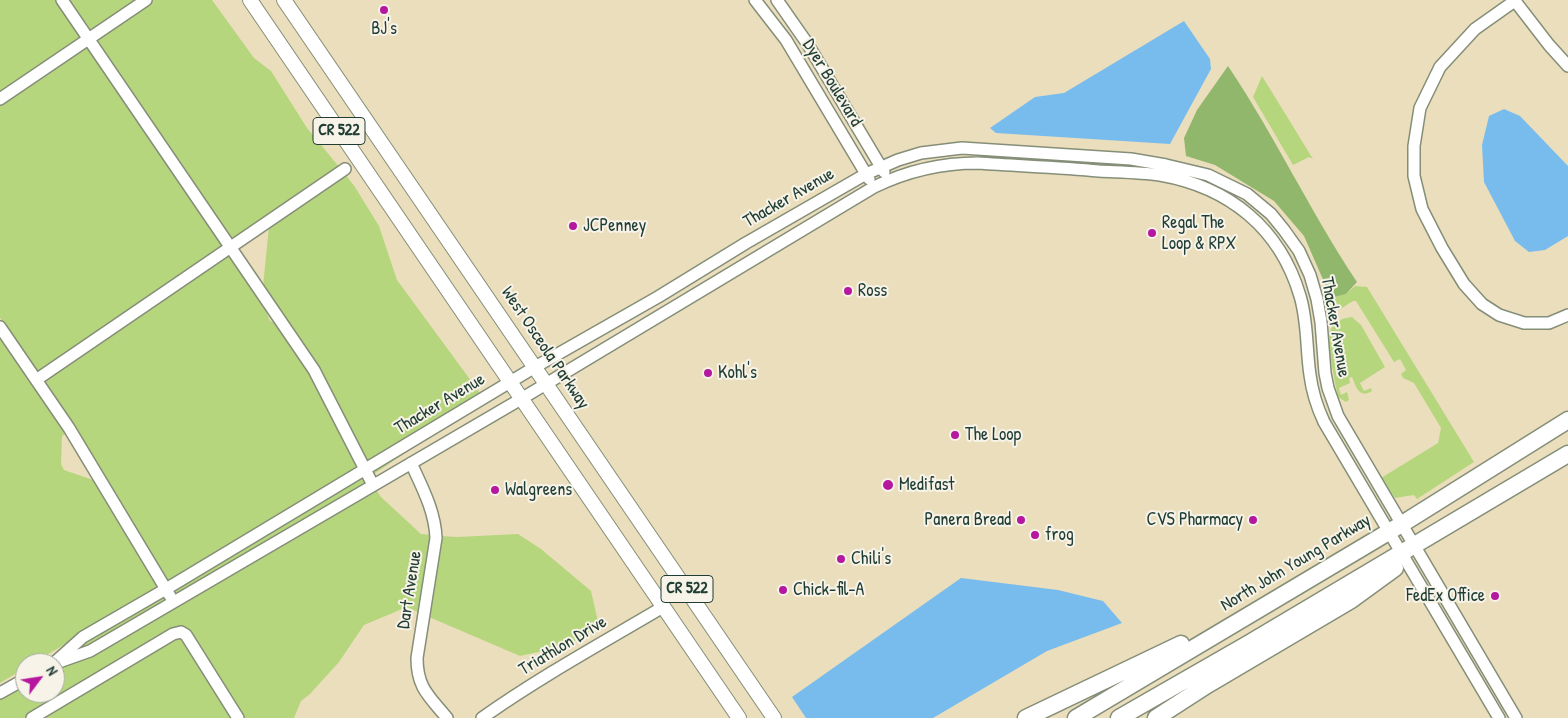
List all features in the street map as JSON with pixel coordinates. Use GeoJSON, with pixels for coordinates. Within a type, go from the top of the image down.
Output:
{"type":"FeatureCollection","features":[{"type":"Feature","properties":{"kind":"highway","name":"North John Young Parkway"},"geometry":{"type":"LineString","coordinates":[[1076,718],[1395,528],[1568,420]]}},
{"type":"Feature","properties":{"kind":"highway"},"geometry":{"type":"LineString","coordinates":[[1119,718],[1407,553],[1568,454]]}},
{"type":"Feature","properties":{"kind":"highway"},"geometry":{"type":"LineString","coordinates":[[1156,718],[1207,685],[1351,600],[1388,573],[1407,553]]}},
{"type":"Feature","properties":{"kind":"highway"},"geometry":{"type":"LineString","coordinates":[[1026,718],[1208,631],[1308,579]]}},
{"type":"Feature","properties":{"kind":"main road","name":"CR 522"},"geometry":{"type":"LineString","coordinates":[[250,0],[739,718]]}},
{"type":"Feature","properties":{"kind":"main road","name":"West Osceola Parkway"},"geometry":{"type":"LineString","coordinates":[[284,0],[774,718]]}},
{"type":"Feature","properties":{"kind":"street"},"geometry":{"type":"LineString","coordinates":[[62,0],[314,370],[373,485]]}},
{"type":"Feature","properties":{"kind":"street"},"geometry":{"type":"LineString","coordinates":[[0,99],[146,0]]}},
{"type":"Feature","properties":{"kind":"street","name":"Dyer Boulevard"},"geometry":{"type":"LineString","coordinates":[[754,0],[786,40],[874,188]]}},
{"type":"Feature","properties":{"kind":"street"},"geometry":{"type":"LineString","coordinates":[[1568,66],[1549,45],[1515,0],[1475,29],[1440,67],[1420,108],[1414,146],[1414,176],[1422,209],[1442,248],[1464,284],[1482,304],[1500,316],[1524,323],[1549,323],[1568,315]]}},
{"type":"Feature","properties":{"kind":"street"},"geometry":{"type":"LineString","coordinates":[[766,14],[779,2]]}},
{"type":"Feature","properties":{"kind":"street","name":"Dyer Boulevard"},"geometry":{"type":"LineString","coordinates":[[779,2],[807,43],[889,180]]}},
{"type":"Feature","properties":{"kind":"street","name":"Thacker Avenue"},"geometry":{"type":"LineString","coordinates":[[65,653],[84,637],[534,367],[658,297],[757,236],[866,174],[921,153],[962,148],[1131,159],[1192,170],[1208,175],[1247,194],[1271,214],[1294,244],[1310,275],[1321,322],[1328,388],[1338,416],[1407,553]]}},
{"type":"Feature","properties":{"kind":"street"},"geometry":{"type":"LineString","coordinates":[[1008,150],[1008,165]]}},
{"type":"Feature","properties":{"kind":"street","name":"Thacker Avenue"},"geometry":{"type":"LineString","coordinates":[[65,660],[90,652],[521,399],[874,188],[889,180],[924,168],[957,163],[1160,175],[1205,188],[1241,208],[1262,226],[1276,243],[1288,263],[1301,298],[1306,329],[1309,374],[1317,406],[1324,422],[1395,528]]}},
{"type":"Feature","properties":{"kind":"street"},"geometry":{"type":"LineString","coordinates":[[36,380],[345,169]]}},
{"type":"Feature","properties":{"kind":"street"},"geometry":{"type":"LineString","coordinates":[[757,236],[768,251]]}},
{"type":"Feature","properties":{"kind":"street"},"geometry":{"type":"LineString","coordinates":[[746,243],[756,258]]}},
{"type":"Feature","properties":{"kind":"street"},"geometry":{"type":"LineString","coordinates":[[1306,329],[1321,322]]}},
{"type":"Feature","properties":{"kind":"street"},"geometry":{"type":"LineString","coordinates":[[0,327],[69,428],[174,602]]}},
{"type":"Feature","properties":{"kind":"street"},"geometry":{"type":"LineString","coordinates":[[1324,422],[1334,421],[1345,429]]}},
{"type":"Feature","properties":{"kind":"street","name":"Dart Avenue"},"geometry":{"type":"LineString","coordinates":[[411,463],[431,510],[436,538],[417,658],[418,678],[426,693],[447,718]]}},
{"type":"Feature","properties":{"kind":"street"},"geometry":{"type":"LineString","coordinates":[[274,524],[282,538]]}},
{"type":"Feature","properties":{"kind":"street"},"geometry":{"type":"LineString","coordinates":[[1407,553],[1500,688],[1516,718]]}},
{"type":"Feature","properties":{"kind":"street"},"geometry":{"type":"LineString","coordinates":[[1407,553],[1499,718]]}},
{"type":"Feature","properties":{"kind":"street","name":"Triathlon Drive"},"geometry":{"type":"LineString","coordinates":[[482,718],[562,665],[663,607]]}},
{"type":"Feature","properties":{"kind":"street"},"geometry":{"type":"LineString","coordinates":[[37,717],[173,634],[181,632],[186,635],[238,718]]}},
{"type":"Feature","properties":{"kind":"street"},"geometry":{"type":"LineString","coordinates":[[0,693],[15,685]]}},
{"type":"Feature","properties":{"kind":"street"},"geometry":{"type":"LineString","coordinates":[[1486,697],[1500,688]]}},
{"type":"Feature","properties":{"kind":"green space"},"geometry":{"type":"Polygon","coordinates":[[[0,0],[56,0],[82,38],[0,94],[0,0]]]}},
{"type":"Feature","properties":{"kind":"green space"},"geometry":{"type":"Polygon","coordinates":[[[68,0],[139,0],[90,33],[68,0]]]}},
{"type":"Feature","properties":{"kind":"green space"},"geometry":{"type":"Polygon","coordinates":[[[154,0],[212,0],[254,58],[271,71],[307,128],[340,168],[232,241],[95,40],[154,0]]]}},
{"type":"Feature","properties":{"kind":"green space"},"geometry":{"type":"Polygon","coordinates":[[[87,46],[224,247],[38,374],[0,318],[0,105],[87,46]]]}},
{"type":"Feature","properties":{"kind":"green space"},"geometry":{"type":"Polygon","coordinates":[[[1228,66],[1262,120],[1324,229],[1357,282],[1346,294],[1335,297],[1328,291],[1304,236],[1274,201],[1215,165],[1186,156],[1184,138],[1197,110],[1228,66]]]}},
{"type":"Feature","properties":{"kind":"green space"},"geometry":{"type":"Polygon","coordinates":[[[1262,76],[1313,159],[1309,157],[1293,165],[1253,97],[1262,76]]]}},
{"type":"Feature","properties":{"kind":"green space"},"geometry":{"type":"Polygon","coordinates":[[[345,174],[379,226],[397,280],[480,393],[366,463],[263,287],[269,226],[345,174]]]}},
{"type":"Feature","properties":{"kind":"green space"},"geometry":{"type":"Polygon","coordinates":[[[229,254],[262,302],[270,321],[276,323],[310,372],[358,468],[168,583],[43,381],[229,254]]]}},
{"type":"Feature","properties":{"kind":"green space"},"geometry":{"type":"Polygon","coordinates":[[[1355,286],[1367,287],[1474,462],[1417,499],[1414,495],[1395,498],[1381,478],[1438,443],[1441,428],[1414,383],[1403,378],[1401,374],[1406,370],[1400,359],[1394,362],[1356,301],[1339,310],[1331,308],[1324,302],[1324,291],[1328,291],[1335,297],[1346,294],[1355,286]]]}},
{"type":"Feature","properties":{"kind":"green space"},"geometry":{"type":"Polygon","coordinates":[[[1352,317],[1361,325],[1385,367],[1360,383],[1364,391],[1371,388],[1372,391],[1368,393],[1361,393],[1352,377],[1349,378],[1350,383],[1339,388],[1341,395],[1347,392],[1349,400],[1346,402],[1338,397],[1329,341],[1332,327],[1341,320],[1352,317]]]}},
{"type":"Feature","properties":{"kind":"green space"},"geometry":{"type":"Polygon","coordinates":[[[0,336],[67,433],[62,436],[61,464],[64,470],[96,481],[160,588],[50,653],[15,653],[15,674],[0,683],[0,336]]]}},
{"type":"Feature","properties":{"kind":"green space"},"geometry":{"type":"Polygon","coordinates":[[[466,412],[368,478],[381,497],[421,534],[431,535],[420,613],[407,607],[364,625],[339,662],[310,694],[301,701],[294,718],[243,718],[190,633],[171,630],[65,693],[65,654],[466,412]]]}},
{"type":"Feature","properties":{"kind":"green space"},"geometry":{"type":"Polygon","coordinates":[[[518,534],[541,549],[591,591],[599,626],[566,646],[520,656],[429,617],[441,536],[518,534]]]}},
{"type":"Feature","properties":{"kind":"green space"},"geometry":{"type":"Polygon","coordinates":[[[179,637],[182,638],[232,718],[47,718],[45,715],[179,637]]]}},
{"type":"Feature","properties":{"kind":"green space"},"geometry":{"type":"Polygon","coordinates":[[[15,684],[15,703],[49,703],[24,718],[0,718],[0,693],[15,684]]]}},
{"type":"Feature","properties":{"kind":"water"},"geometry":{"type":"Polygon","coordinates":[[[1184,21],[1210,59],[1211,69],[1170,144],[996,133],[990,128],[1035,97],[1064,93],[1184,21]]]}},
{"type":"Feature","properties":{"kind":"water"},"geometry":{"type":"Polygon","coordinates":[[[1504,109],[1520,116],[1568,166],[1568,236],[1545,250],[1529,252],[1515,241],[1484,182],[1482,145],[1489,116],[1504,109]]]}},
{"type":"Feature","properties":{"kind":"water"},"geometry":{"type":"Polygon","coordinates":[[[961,578],[1058,590],[1103,601],[1122,623],[1047,651],[933,718],[806,718],[792,697],[961,578]]]}},
{"type":"Feature","properties":{"kind":"place","name":"BJ's"},"geometry":{"type":"Point","coordinates":[384,10]}},
{"type":"Feature","properties":{"kind":"place","name":"JCPenney"},"geometry":{"type":"Point","coordinates":[573,226]}},
{"type":"Feature","properties":{"kind":"place","name":"Regal The Loop & RPX"},"geometry":{"type":"Point","coordinates":[1152,233]}},
{"type":"Feature","properties":{"kind":"place","name":"Ross"},"geometry":{"type":"Point","coordinates":[848,291]}},
{"type":"Feature","properties":{"kind":"place","name":"Kohl's"},"geometry":{"type":"Point","coordinates":[708,373]}},
{"type":"Feature","properties":{"kind":"place","name":"The Loop"},"geometry":{"type":"Point","coordinates":[955,435]}},
{"type":"Feature","properties":{"kind":"place","name":"Medifast"},"geometry":{"type":"Point","coordinates":[888,485]}},
{"type":"Feature","properties":{"kind":"place","name":"Walgreens"},"geometry":{"type":"Point","coordinates":[495,490]}},
{"type":"Feature","properties":{"kind":"place","name":"Panera Bread"},"geometry":{"type":"Point","coordinates":[1021,520]}},
{"type":"Feature","properties":{"kind":"place","name":"CVS Pharmacy"},"geometry":{"type":"Point","coordinates":[1253,520]}},
{"type":"Feature","properties":{"kind":"place","name":"frog"},"geometry":{"type":"Point","coordinates":[1035,535]}},
{"type":"Feature","properties":{"kind":"place","name":"Chili's"},"geometry":{"type":"Point","coordinates":[841,559]}},
{"type":"Feature","properties":{"kind":"place","name":"Chick-fil-A"},"geometry":{"type":"Point","coordinates":[783,590]}},
{"type":"Feature","properties":{"kind":"place","name":"FedEx Office"},"geometry":{"type":"Point","coordinates":[1495,596]}}]}
